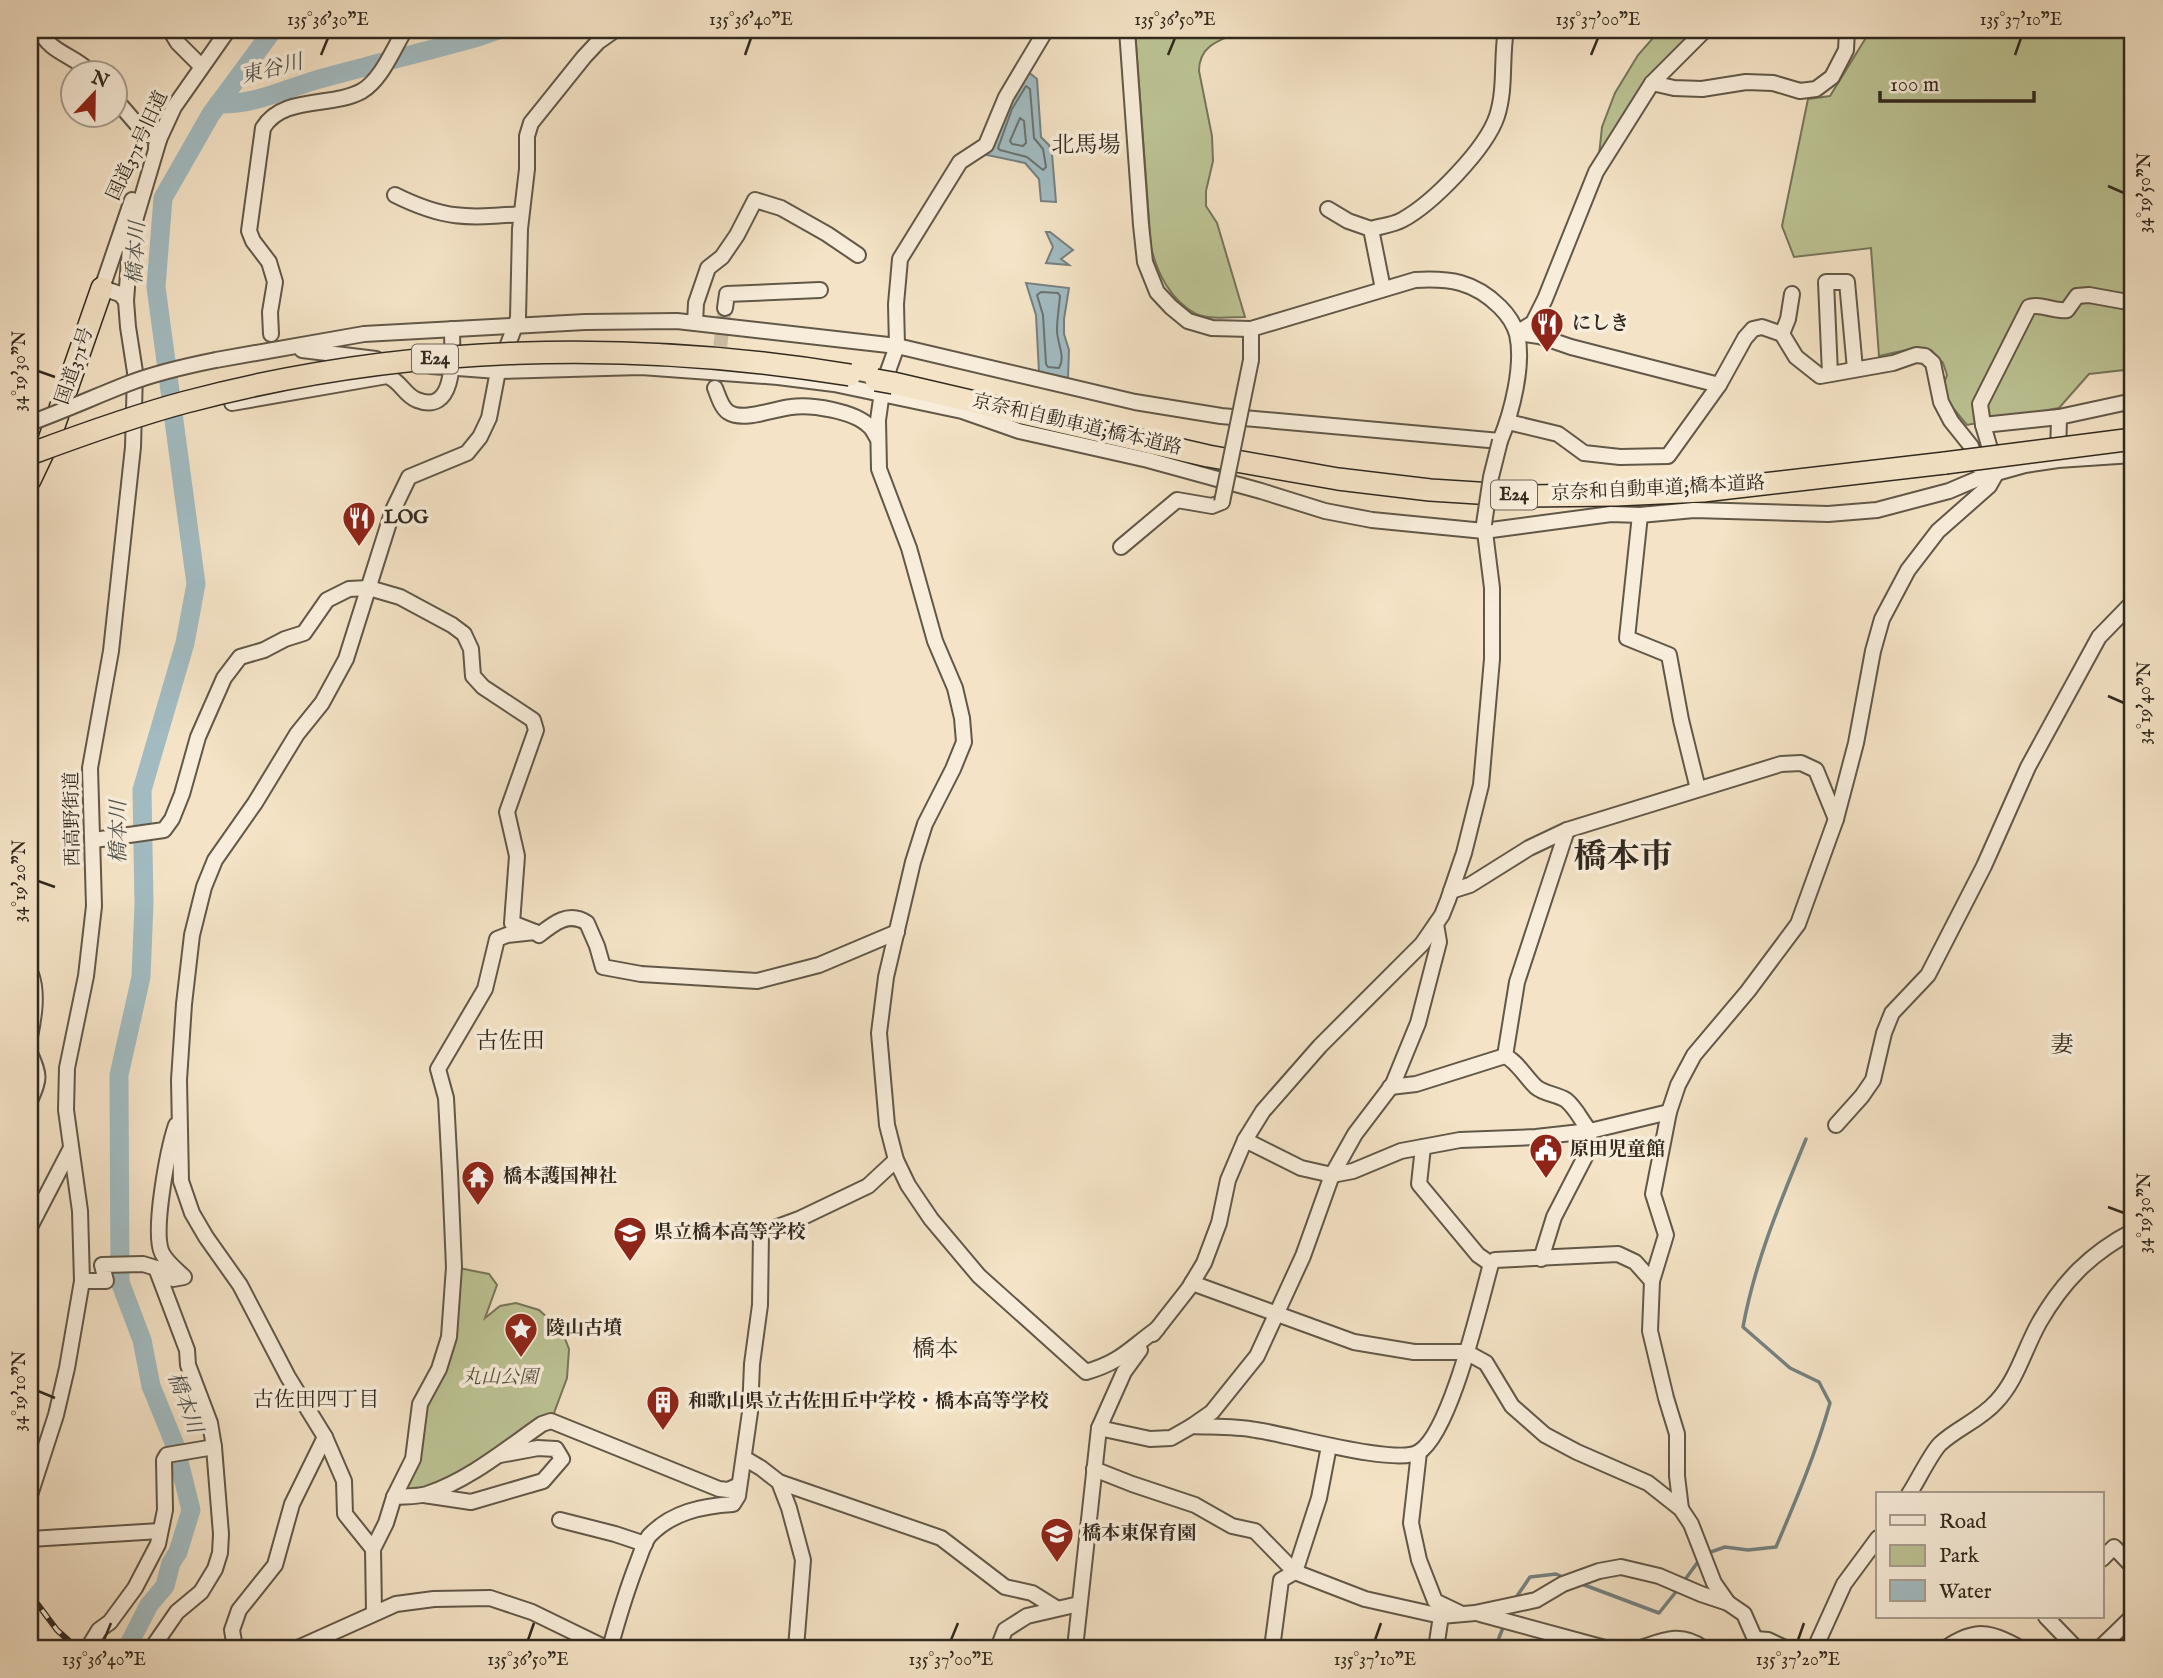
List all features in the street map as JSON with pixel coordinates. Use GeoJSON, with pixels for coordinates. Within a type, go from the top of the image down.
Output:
{"type":"FeatureCollection","features":[{"type":"Feature","properties":{"kind":"highway","name":"国道371号"},"geometry":{"type":"LineString","coordinates":[[30,480],[49,440],[102,288]]}},
{"type":"Feature","properties":{"kind":"highway","name":"京奈和自動車道;橋本道路"},"geometry":{"type":"LineString","coordinates":[[30,454],[89,432],[186,402],[271,383],[366,366],[530,352],[666,354],[754,361],[850,374],[883,385],[1016,411],[1208,456],[1338,479],[1430,490],[1525,496],[1703,491],[2133,439]]}},
{"type":"Feature","properties":{"kind":"street"},"geometry":{"type":"LineString","coordinates":[[40,30],[55,48],[75,60]]}},
{"type":"Feature","properties":{"kind":"street"},"geometry":{"type":"LineString","coordinates":[[170,30],[178,43],[201,66]]}},
{"type":"Feature","properties":{"kind":"street","name":"国道371号旧道"},"geometry":{"type":"LineString","coordinates":[[102,288],[140,179],[174,107],[228,30]]}},
{"type":"Feature","properties":{"kind":"street"},"geometry":{"type":"LineString","coordinates":[[373,1549],[345,1514],[344,1481],[325,1437],[288,1377],[240,1285],[192,1213],[181,1181],[179,1080],[192,935],[204,887],[215,860],[255,803],[297,734],[322,704],[346,659],[393,510],[409,477],[467,453],[480,437],[489,418],[498,371],[518,318],[527,136],[531,122],[584,57],[598,42],[615,30]]}},
{"type":"Feature","properties":{"kind":"street"},"geometry":{"type":"LineString","coordinates":[[1046,30],[1006,97],[986,145],[960,162],[900,259],[896,304],[897,346],[883,385],[878,420],[879,468],[909,548],[936,641],[954,688],[962,718],[964,741],[925,824],[913,862],[886,977],[879,1033],[887,1125],[896,1160],[908,1185],[931,1219],[979,1276],[1084,1371],[1107,1366],[1157,1329]]}},
{"type":"Feature","properties":{"kind":"street"},"geometry":{"type":"LineString","coordinates":[[1075,1648],[1099,1428],[1124,1372],[1192,1283],[1203,1263],[1219,1223],[1228,1180],[1245,1140],[1263,1111],[1320,1045],[1422,944],[1442,915],[1451,891],[1464,853],[1481,785],[1492,659],[1492,588],[1484,527],[1491,477],[1507,422],[1519,359],[1517,333],[1506,314],[1488,295],[1462,283],[1439,279],[1415,280],[1251,329],[1212,328],[1188,320],[1171,307],[1157,292],[1145,262],[1126,30]]}},
{"type":"Feature","properties":{"kind":"street"},"geometry":{"type":"LineString","coordinates":[[1328,209],[1371,229],[1400,221],[1427,203],[1475,153],[1496,118],[1504,83],[1506,30]]}},
{"type":"Feature","properties":{"kind":"street"},"geometry":{"type":"LineString","coordinates":[[1517,333],[1533,323],[1545,299],[1596,172],[1652,83],[1705,30]]}},
{"type":"Feature","properties":{"kind":"street"},"geometry":{"type":"LineString","coordinates":[[1652,83],[1674,88],[1702,89],[1746,82],[1773,83],[1800,92],[1816,89],[1832,77],[1846,50],[1847,30]]}},
{"type":"Feature","properties":{"kind":"street"},"geometry":{"type":"LineString","coordinates":[[271,334],[270,312],[275,282],[273,272],[249,231],[263,128],[276,113],[288,108],[351,96],[364,90],[375,79],[404,33]]}},
{"type":"Feature","properties":{"kind":"street"},"geometry":{"type":"LineString","coordinates":[[130,116],[141,129],[159,140]]}},
{"type":"Feature","properties":{"kind":"street","name":"西高野街道"},"geometry":{"type":"LineString","coordinates":[[30,1495],[65,1380],[82,1281],[80,1211],[66,1110],[67,1068],[86,976],[94,905],[90,768],[111,651],[133,447],[135,372],[126,301],[131,234],[159,140]]}},
{"type":"Feature","properties":{"kind":"street"},"geometry":{"type":"LineString","coordinates":[[395,195],[449,216],[522,214]]}},
{"type":"Feature","properties":{"kind":"street"},"geometry":{"type":"LineString","coordinates":[[695,323],[696,303],[708,268],[722,257],[755,200],[781,208],[858,255]]}},
{"type":"Feature","properties":{"kind":"street"},"geometry":{"type":"LineString","coordinates":[[1371,229],[1383,289]]}},
{"type":"Feature","properties":{"kind":"street"},"geometry":{"type":"LineString","coordinates":[[115,248],[126,301]]}},
{"type":"Feature","properties":{"kind":"street"},"geometry":{"type":"LineString","coordinates":[[1830,374],[1825,282],[1847,282],[1855,369]]}},
{"type":"Feature","properties":{"kind":"street"},"geometry":{"type":"LineString","coordinates":[[102,288],[120,294],[126,301]]}},
{"type":"Feature","properties":{"kind":"street"},"geometry":{"type":"LineString","coordinates":[[725,308],[727,294],[820,290]]}},
{"type":"Feature","properties":{"kind":"street"},"geometry":{"type":"LineString","coordinates":[[1782,334],[1788,319],[1792,294]]}},
{"type":"Feature","properties":{"kind":"street"},"geometry":{"type":"LineString","coordinates":[[1997,472],[1983,425],[1980,404],[2029,307],[2037,304],[2060,311],[2067,310],[2077,296],[2089,295],[2133,303]]}},
{"type":"Feature","properties":{"kind":"street"},"geometry":{"type":"LineString","coordinates":[[30,423],[74,408],[128,383],[184,366],[364,334],[585,321],[677,321],[897,346],[1135,402],[1221,416],[1500,441]]}},
{"type":"Feature","properties":{"kind":"street"},"geometry":{"type":"LineString","coordinates":[[1507,422],[1558,434],[1584,453],[1620,457],[1668,456],[1719,386],[1745,338],[1753,329],[1762,327],[1782,334],[1796,357],[1820,376],[1893,363],[1916,355],[1930,359],[1941,402],[1951,421],[1972,446],[1986,481]]}},
{"type":"Feature","properties":{"kind":"street"},"geometry":{"type":"LineString","coordinates":[[232,403],[387,376],[400,383],[414,399],[428,402],[443,396],[449,384],[452,329]]}},
{"type":"Feature","properties":{"kind":"street"},"geometry":{"type":"LineString","coordinates":[[1121,547],[1177,500],[1212,506],[1222,502],[1251,360],[1251,329]]}},
{"type":"Feature","properties":{"kind":"street"},"geometry":{"type":"LineString","coordinates":[[406,332],[412,365]]}},
{"type":"Feature","properties":{"kind":"street"},"geometry":{"type":"LineString","coordinates":[[1517,333],[1539,336],[1719,386]]}},
{"type":"Feature","properties":{"kind":"street"},"geometry":{"type":"LineString","coordinates":[[283,348],[451,369],[498,371],[651,368],[883,385],[1019,431],[1138,458],[1325,511],[1372,520],[1484,527],[1611,514],[1640,515],[1694,510],[1828,514],[1877,510],[1986,481]]}},
{"type":"Feature","properties":{"kind":"street"},"geometry":{"type":"LineString","coordinates":[[715,388],[727,411],[741,416],[803,406],[824,409],[861,420],[870,426],[879,440]]}},
{"type":"Feature","properties":{"kind":"street"},"geometry":{"type":"LineString","coordinates":[[1983,425],[2059,417],[2133,401]]}},
{"type":"Feature","properties":{"kind":"street"},"geometry":{"type":"LineString","coordinates":[[2058,460],[2059,417]]}},
{"type":"Feature","properties":{"kind":"street"},"geometry":{"type":"LineString","coordinates":[[1681,1508],[1677,1476],[1677,1434],[1650,1331],[1652,1281],[1666,1235],[1653,1194],[1669,1112],[1678,1085],[1694,1055],[1748,991],[1798,924],[1836,819],[1856,743],[1873,651],[1882,619],[1908,570],[1938,531],[1997,472],[2058,460],[2133,455]]}},
{"type":"Feature","properties":{"kind":"street"},"geometry":{"type":"LineString","coordinates":[[1640,515],[1627,638],[1669,655],[1681,720],[1699,789]]}},
{"type":"Feature","properties":{"kind":"street"},"geometry":{"type":"LineString","coordinates":[[93,841],[164,830],[172,819],[182,794],[198,737],[219,685],[240,657],[304,633],[327,600],[349,589],[369,588],[400,597],[464,634],[471,649],[473,676],[483,687],[533,720],[536,730],[507,812],[517,856],[512,923],[539,935],[564,918],[574,918],[587,923],[603,967],[641,974],[757,981],[819,965],[897,932]]}},
{"type":"Feature","properties":{"kind":"street"},"geometry":{"type":"LineString","coordinates":[[1836,1125],[1873,1080],[1884,1032],[1892,1013],[1928,975],[1984,866],[2028,767],[2099,637],[2133,602]]}},
{"type":"Feature","properties":{"kind":"street"},"geometry":{"type":"LineString","coordinates":[[1451,891],[1470,885],[1529,848],[1567,830],[1781,764],[1801,763],[1816,770],[1836,819]]}},
{"type":"Feature","properties":{"kind":"street"},"geometry":{"type":"LineString","coordinates":[[1505,1056],[1517,982],[1567,830]]}},
{"type":"Feature","properties":{"kind":"street"},"geometry":{"type":"LineString","coordinates":[[1099,1428],[1150,1439],[1171,1438],[1212,1412],[1257,1356],[1303,1256],[1332,1175],[1355,1134],[1393,1084],[1418,1023],[1439,942],[1436,924]]}},
{"type":"Feature","properties":{"kind":"street"},"geometry":{"type":"LineString","coordinates":[[374,1613],[373,1549],[386,1523],[394,1497],[413,1460],[420,1404],[439,1369],[449,1337],[454,1268],[446,1098],[438,1069],[485,989],[497,939],[507,934],[535,932]]}},
{"type":"Feature","properties":{"kind":"street"},"geometry":{"type":"LineString","coordinates":[[30,1037],[34,1010],[34,983],[31,974]]}},
{"type":"Feature","properties":{"kind":"street"},"geometry":{"type":"LineString","coordinates":[[30,1053],[38,1074],[38,1084],[30,1101]]}},
{"type":"Feature","properties":{"kind":"street"},"geometry":{"type":"LineString","coordinates":[[1390,1087],[1416,1084],[1505,1056],[1512,1059],[1539,1090],[1564,1099],[1590,1130]]}},
{"type":"Feature","properties":{"kind":"street"},"geometry":{"type":"LineString","coordinates":[[1245,1140],[1301,1168],[1332,1175],[1353,1171],[1401,1151],[1460,1140],[1536,1137],[1590,1130],[1669,1112]]}},
{"type":"Feature","properties":{"kind":"street"},"geometry":{"type":"LineString","coordinates":[[82,1281],[106,1282],[102,1265],[149,1266],[173,1279],[184,1277],[163,1254],[159,1225],[167,1156],[180,1113]]}},
{"type":"Feature","properties":{"kind":"street"},"geometry":{"type":"LineString","coordinates":[[1541,1259],[1555,1217],[1586,1155],[1590,1130]]}},
{"type":"Feature","properties":{"kind":"street"},"geometry":{"type":"LineString","coordinates":[[1423,1147],[1419,1184],[1478,1255],[1491,1264]]}},
{"type":"Feature","properties":{"kind":"street"},"geometry":{"type":"LineString","coordinates":[[30,1227],[71,1148]]}},
{"type":"Feature","properties":{"kind":"street"},"geometry":{"type":"LineString","coordinates":[[298,1648],[396,1604],[434,1599],[489,1598],[532,1612],[608,1648],[628,1585],[650,1535],[680,1514],[704,1506],[733,1504],[738,1496],[760,1305],[761,1233],[799,1219],[868,1186],[896,1160]]}},
{"type":"Feature","properties":{"kind":"street"},"geometry":{"type":"LineString","coordinates":[[1910,1492],[1939,1445],[1996,1403],[2009,1386],[2039,1324],[2079,1268],[2114,1241],[2133,1231]]}},
{"type":"Feature","properties":{"kind":"street"},"geometry":{"type":"LineString","coordinates":[[1192,1426],[1255,1429],[1329,1446],[1404,1457],[1419,1452],[1432,1440],[1448,1407],[1491,1264],[1495,1260],[1618,1254],[1636,1262],[1652,1281]]}},
{"type":"Feature","properties":{"kind":"street"},"geometry":{"type":"LineString","coordinates":[[149,1266],[187,1350],[188,1365],[210,1423],[215,1447],[221,1534],[220,1553],[215,1569],[201,1592],[177,1612],[152,1648]]}},
{"type":"Feature","properties":{"kind":"street"},"geometry":{"type":"LineString","coordinates":[[1192,1283],[1354,1342],[1414,1352],[1466,1352],[1486,1363],[1512,1406],[1545,1435],[1648,1483],[1681,1508],[1691,1524],[1714,1583],[1728,1603]]}},
{"type":"Feature","properties":{"kind":"street"},"geometry":{"type":"LineString","coordinates":[[424,1495],[457,1480],[542,1424],[551,1421],[719,1489],[728,1490],[739,1485]]}},
{"type":"Feature","properties":{"kind":"street"},"geometry":{"type":"LineString","coordinates":[[235,1648],[232,1630],[239,1610],[275,1565],[292,1504],[325,1437]]}},
{"type":"Feature","properties":{"kind":"street"},"geometry":{"type":"LineString","coordinates":[[1272,1648],[1281,1580],[1295,1572],[1319,1498],[1329,1446]]}},
{"type":"Feature","properties":{"kind":"street"},"geometry":{"type":"LineString","coordinates":[[88,1648],[99,1630],[118,1612],[135,1588],[158,1544],[165,1510],[164,1460],[167,1455],[215,1447]]}},
{"type":"Feature","properties":{"kind":"street"},"geometry":{"type":"LineString","coordinates":[[394,1497],[424,1495],[471,1502],[543,1481],[562,1459],[556,1449],[538,1448],[496,1456]]}},
{"type":"Feature","properties":{"kind":"street"},"geometry":{"type":"LineString","coordinates":[[1419,1452],[1411,1523],[1419,1560],[1435,1601],[1469,1613],[1605,1648]]}},
{"type":"Feature","properties":{"kind":"street"},"geometry":{"type":"LineString","coordinates":[[744,1458],[779,1482],[940,1538],[1005,1587],[1032,1593],[1056,1608]]}},
{"type":"Feature","properties":{"kind":"street"},"geometry":{"type":"LineString","coordinates":[[1094,1469],[1195,1505],[1232,1526],[1255,1531],[1295,1572],[1366,1599],[1441,1616],[1469,1613],[1536,1600],[1563,1584],[1599,1571],[1621,1567],[1659,1576],[1728,1603],[1744,1614],[1757,1643],[1768,1640],[1786,1648]]}},
{"type":"Feature","properties":{"kind":"street"},"geometry":{"type":"LineString","coordinates":[[779,1482],[803,1560],[796,1648]]}},
{"type":"Feature","properties":{"kind":"street"},"geometry":{"type":"LineString","coordinates":[[560,1520],[645,1544]]}},
{"type":"Feature","properties":{"kind":"street"},"geometry":{"type":"LineString","coordinates":[[30,1539],[160,1531]]}},
{"type":"Feature","properties":{"kind":"street"},"geometry":{"type":"LineString","coordinates":[[1815,1648],[1844,1584],[1876,1541]]}},
{"type":"Feature","properties":{"kind":"street"},"geometry":{"type":"LineString","coordinates":[[2104,1557],[2114,1547],[2133,1567]]}},
{"type":"Feature","properties":{"kind":"street"},"geometry":{"type":"LineString","coordinates":[[998,1648],[1005,1630],[1027,1616],[1079,1604]]}},
{"type":"Feature","properties":{"kind":"street"},"geometry":{"type":"LineString","coordinates":[[1436,1648],[1441,1616]]}},
{"type":"Feature","properties":{"kind":"street"},"geometry":{"type":"LineString","coordinates":[[2099,1648],[2133,1616]]}},
{"type":"Feature","properties":{"kind":"street"},"geometry":{"type":"LineString","coordinates":[[2047,1618],[2076,1648]]}},
{"type":"Feature","properties":{"kind":"street"},"geometry":{"type":"LineString","coordinates":[[1947,1648],[1961,1638],[1979,1634],[1994,1635],[2020,1648]]}},
{"type":"Feature","properties":{"kind":"street"},"geometry":{"type":"LineString","coordinates":[[1641,1648],[1663,1640],[1685,1638],[1703,1648]]}},
{"type":"Feature","properties":{"kind":"green space"},"geometry":{"type":"Polygon","coordinates":[[[1135,30],[1245,30],[1208,48],[1203,54],[1199,71],[1212,136],[1213,161],[1206,191],[1206,206],[1217,223],[1245,317],[1213,318],[1196,314],[1172,294],[1157,267],[1151,247],[1135,30]]]}},
{"type":"Feature","properties":{"kind":"green space"},"geometry":{"type":"Polygon","coordinates":[[[1660,30],[1698,30],[1640,92],[1599,155],[1602,127],[1615,93],[1638,55],[1660,30]]]}},
{"type":"Feature","properties":{"kind":"green space"},"geometry":{"type":"Polygon","coordinates":[[[1863,30],[2133,30],[2133,369],[2089,374],[2059,408],[1967,425],[1948,402],[1943,386],[1947,375],[1943,363],[1931,350],[1915,348],[1879,356],[1871,248],[1794,257],[1782,226],[1808,99],[1830,96],[1867,36],[1863,30]]]}},
{"type":"Feature","properties":{"kind":"green space","name":"丸山公園"},"geometry":{"type":"Polygon","coordinates":[[[454,1267],[489,1274],[497,1285],[485,1318],[500,1306],[516,1303],[539,1310],[562,1331],[569,1349],[567,1378],[551,1421],[424,1495],[394,1497],[411,1464],[420,1404],[439,1369],[454,1267]]]}},
{"type":"Feature","properties":{"kind":"water"},"geometry":{"type":"Polygon","coordinates":[[[1026,70],[1037,79],[1041,137],[1049,145],[1052,154],[1056,202],[1041,201],[1039,179],[1025,163],[987,155],[1006,105],[1026,70]]]}},
{"type":"Feature","properties":{"kind":"water"},"geometry":{"type":"Polygon","coordinates":[[[1046,232],[1050,232],[1073,250],[1061,259],[1069,265],[1046,263],[1053,247],[1046,232]]]}},
{"type":"Feature","properties":{"kind":"water"},"geometry":{"type":"Polygon","coordinates":[[[1026,283],[1069,288],[1064,319],[1064,334],[1069,350],[1068,378],[1039,372],[1036,315],[1026,283]]]}},
{"type":"Feature","properties":{"kind":"waterway","name":"橋本川"},"geometry":{"type":"LineString","coordinates":[[127,1648],[149,1605],[165,1586],[191,1510],[175,1445],[151,1386],[142,1340],[120,1282],[119,1075],[141,977],[144,904],[142,790],[185,643],[196,584],[156,287],[163,198],[211,114],[273,30]]}},
{"type":"Feature","properties":{"kind":"waterway","name":"東谷川"},"geometry":{"type":"LineString","coordinates":[[218,104],[256,99],[498,30]]}},
{"type":"Feature","properties":{"kind":"waterway"},"geometry":{"type":"LineString","coordinates":[[1705,1554],[1725,1547],[1748,1550],[1776,1547],[1812,1458],[1830,1403],[1819,1382],[1790,1368],[1743,1327],[1762,1255],[1806,1139]]}},
{"type":"Feature","properties":{"kind":"waterway"},"geometry":{"type":"LineString","coordinates":[[1684,1581],[1700,1559]]}},
{"type":"Feature","properties":{"kind":"waterway"},"geometry":{"type":"LineString","coordinates":[[1515,1599],[1530,1577],[1556,1574],[1565,1578]]}},
{"type":"Feature","properties":{"kind":"waterway"},"geometry":{"type":"LineString","coordinates":[[1579,1583],[1659,1613],[1679,1588]]}},
{"type":"Feature","properties":{"kind":"waterway"},"geometry":{"type":"LineString","coordinates":[[1495,1648],[1504,1625]]}},
{"type":"Feature","properties":{"kind":"tunnel"},"geometry":{"type":"LineString","coordinates":[[715,388],[725,308]]}},
{"type":"Feature","properties":{"kind":"railway"},"geometry":{"type":"LineString","coordinates":[[30,1594],[57,1630],[77,1648]]}},
{"type":"Feature","properties":{"kind":"place","name":"にしき"},"geometry":{"type":"Point","coordinates":[1547,354]}},
{"type":"Feature","properties":{"kind":"place","name":"LOG"},"geometry":{"type":"Point","coordinates":[359,548]}},
{"type":"Feature","properties":{"kind":"place","name":"原田児童館"},"geometry":{"type":"Point","coordinates":[1546,1180]}},
{"type":"Feature","properties":{"kind":"place","name":"橋本護国神社"},"geometry":{"type":"Point","coordinates":[478,1207]}},
{"type":"Feature","properties":{"kind":"place","name":"県立橋本高等学校"},"geometry":{"type":"Point","coordinates":[630,1263]}},
{"type":"Feature","properties":{"kind":"place","name":"陵山古墳"},"geometry":{"type":"Point","coordinates":[521,1359]}},
{"type":"Feature","properties":{"kind":"place","name":"和歌山県立古佐田丘中学校・橋本高等学校"},"geometry":{"type":"Point","coordinates":[663,1432]}},
{"type":"Feature","properties":{"kind":"place","name":"橋本東保育園"},"geometry":{"type":"Point","coordinates":[1057,1564]}},
{"type":"Feature","properties":{"kind":"district","name":"北馬場"},"geometry":{"type":"Point","coordinates":[1086,145]}},
{"type":"Feature","properties":{"kind":"district","name":"橋本市"},"geometry":{"type":"Point","coordinates":[1623,858]}},
{"type":"Feature","properties":{"kind":"district","name":"古佐田"},"geometry":{"type":"Point","coordinates":[510,1041]}},
{"type":"Feature","properties":{"kind":"district","name":"妻"},"geometry":{"type":"Point","coordinates":[2062,1045]}},
{"type":"Feature","properties":{"kind":"district","name":"橋本"},"geometry":{"type":"Point","coordinates":[935,1349]}},
{"type":"Feature","properties":{"kind":"district","name":"古佐田四丁目"},"geometry":{"type":"Point","coordinates":[316,1400]}}]}
